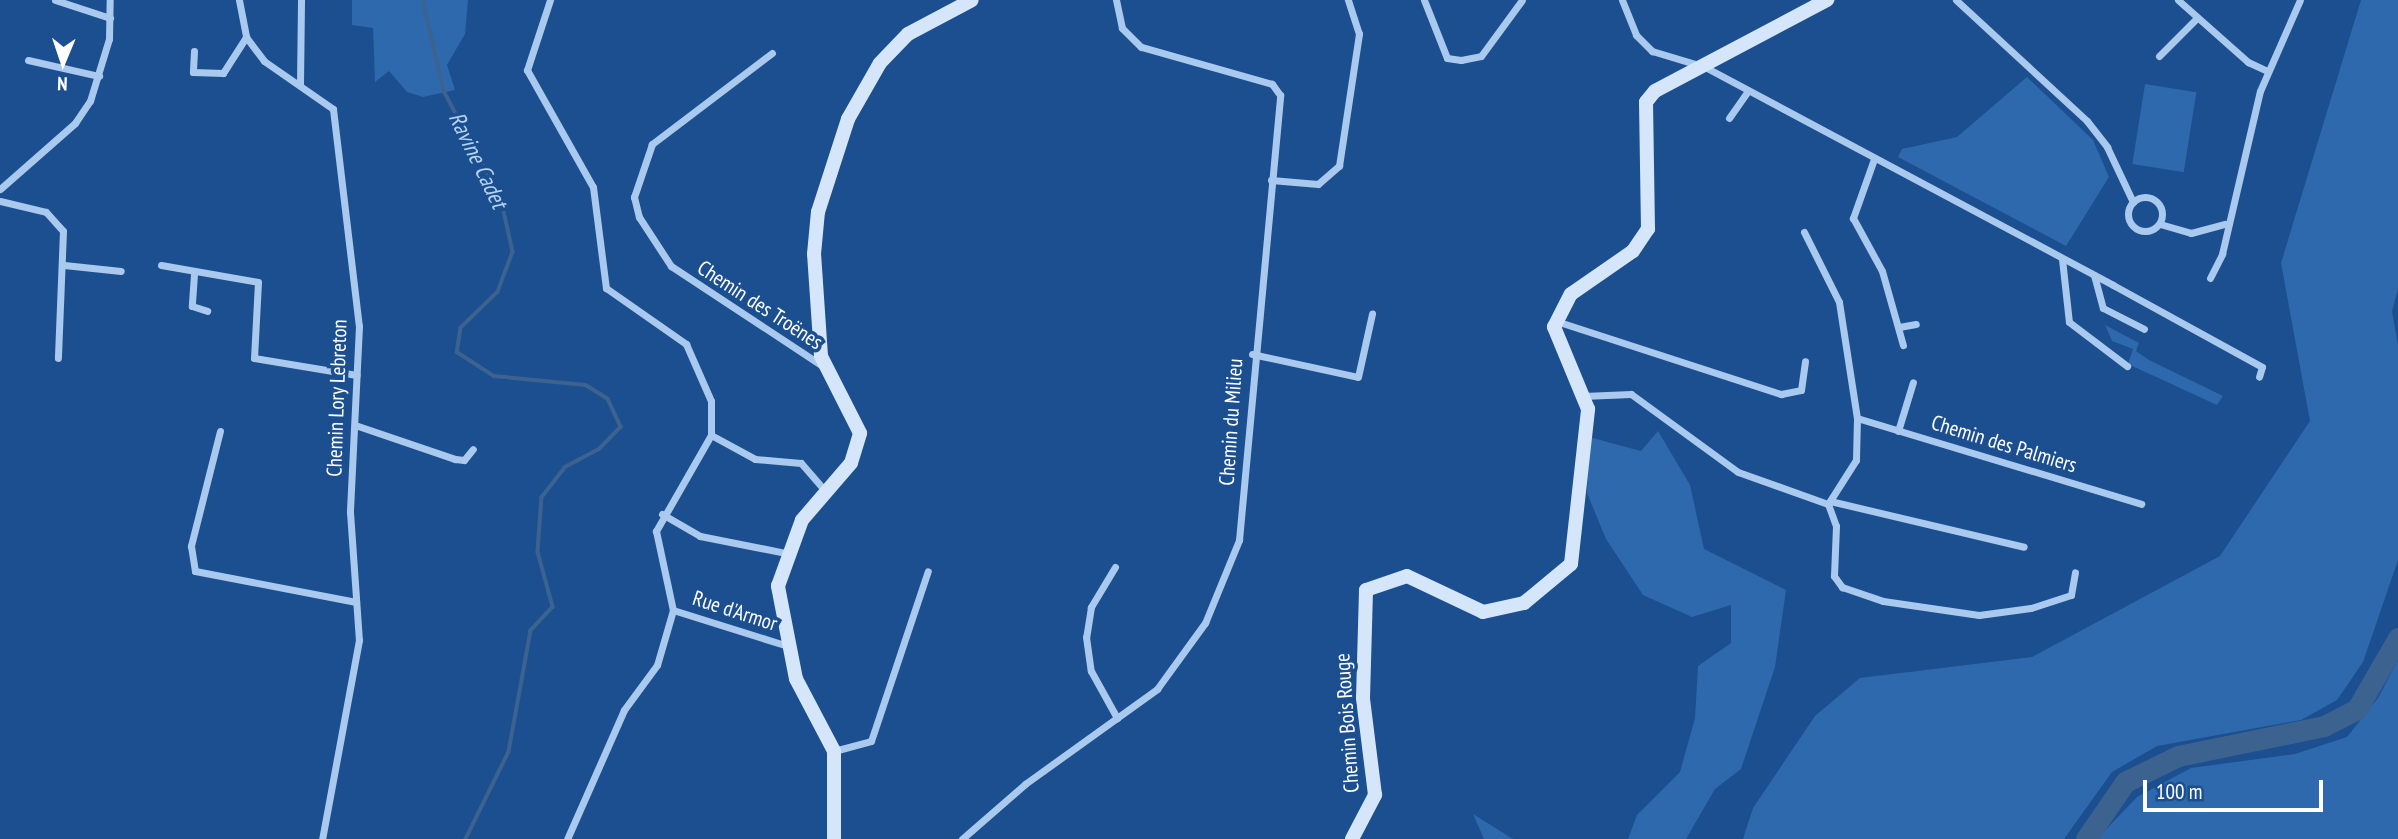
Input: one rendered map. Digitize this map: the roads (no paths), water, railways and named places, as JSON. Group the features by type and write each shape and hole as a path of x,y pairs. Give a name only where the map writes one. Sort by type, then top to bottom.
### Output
{"street":[{"path":"55,0 110,18"},
{"path":"0,189 75,123 99,76 110,18 110,0"},
{"name":"Chemin Lory Lebreton","path":"239,0 246,37 264,61 329,101 336,122 359,326 350,513 356,602 356,666 322,839"},
{"path":"300,84 301,0"},
{"path":"550,0 527,70 593,187 606,288 686,344 711,401 711,435 662,514 657,551 673,610 657,666 624,710 567,839"},
{"path":"834,839 834,751 785,645 778,586 786,553 825,491 851,463 860,433 825,368 814,244 827,174 848,120 893,48 972,0"},
{"name":"Chemin du Milieu","path":"962,839 1157,689 1182,659 1227,576 1244,500 1252,354 1280,95 1275,88 1182,60 1129,40 1116,0"},
{"path":"1271,180 1318,184 1339,166 1359,34 1348,0"},
{"path":"1424,0 1439,44 1447,58 1461,60 1480,56 1522,0"},
{"path":"1622,0 1636,35 1652,51 1705,67 2094,275 2262,367 2259,377"},
{"path":"1805,361 1801,390 1781,394 1556,321 1571,294 1643,240 1651,197 1646,102 1655,91 1705,67 1827,0"},
{"path":"1956,0 2087,121 2107,147 2133,202 2131,225 2146,232 2160,224 2191,233 2225,224"},
{"path":"2178,0 2197,18 2267,71"},
{"path":"2210,278 2222,254 2225,224 2267,71 2301,0"},
{"path":"2159,56 2197,18"},
{"path":"194,51 193,72 223,73 246,37"},
{"name":"Chemin des Troënes","path":"772,53 652,144 634,197 639,217 671,266 825,368"},
{"path":"28,60 99,76"},
{"path":"1729,118 1748,91"},
{"path":"1874,159 1853,218 1882,271 1903,345"},
{"path":"0,201 58,218 64,265 58,358"},
{"path":"2133,202 2156,201 2160,224"},
{"path":"1804,232 1839,302 1857,418 1856,460 1829,503 1836,526 1834,576 1842,587 1883,601 1979,615 2031,608 2071,595 2075,572"},
{"path":"2062,259 2069,322 2127,366"},
{"path":"64,265 121,271"},
{"path":"161,265 194,274 258,282 254,358 357,375"},
{"path":"194,274 191,306 207,311"},
{"path":"2094,275 2103,308 2144,329"},
{"path":"1252,354 1358,377 1372,314"},
{"name":"Chemin Bois Rouge","path":"1352,839 1375,795 1363,698 1366,590 1407,576 1478,613 1524,603 1549,587 1571,564 1578,540 1588,409 1560,351 1556,321"},
{"path":"1899,327 1916,324"},
{"path":"1898,431 1913,382"},
{"path":"1583,396 1631,394 1738,472 1829,503 2024,547"},
{"name":"Chemin des Palmiers","path":"1857,418 2141,504"},
{"path":"355,425 454,459 464,460 473,449"},
{"path":"220,431 191,545 195,570 356,602"},
{"path":"711,435 755,459 801,463 825,491"},
{"path":"662,514 700,536 786,553"},
{"path":"1115,567 1091,607 1086,653 1117,718"},
{"path":"834,751 871,741 928,571"},
{"name":"Rue d'Armor","path":"673,610 785,645"}],"waterway":[{"name":"Ravine Cadet","path":"423,0 444,91 501,198 513,252 498,292 461,328 457,352 494,376 586,385 608,399 621,427 600,449 565,468 542,497 538,552 553,607 531,631 509,752 466,839"},
{"path":"2086,839 2125,782 2178,756 2324,726 2357,709 2398,638"}]}
